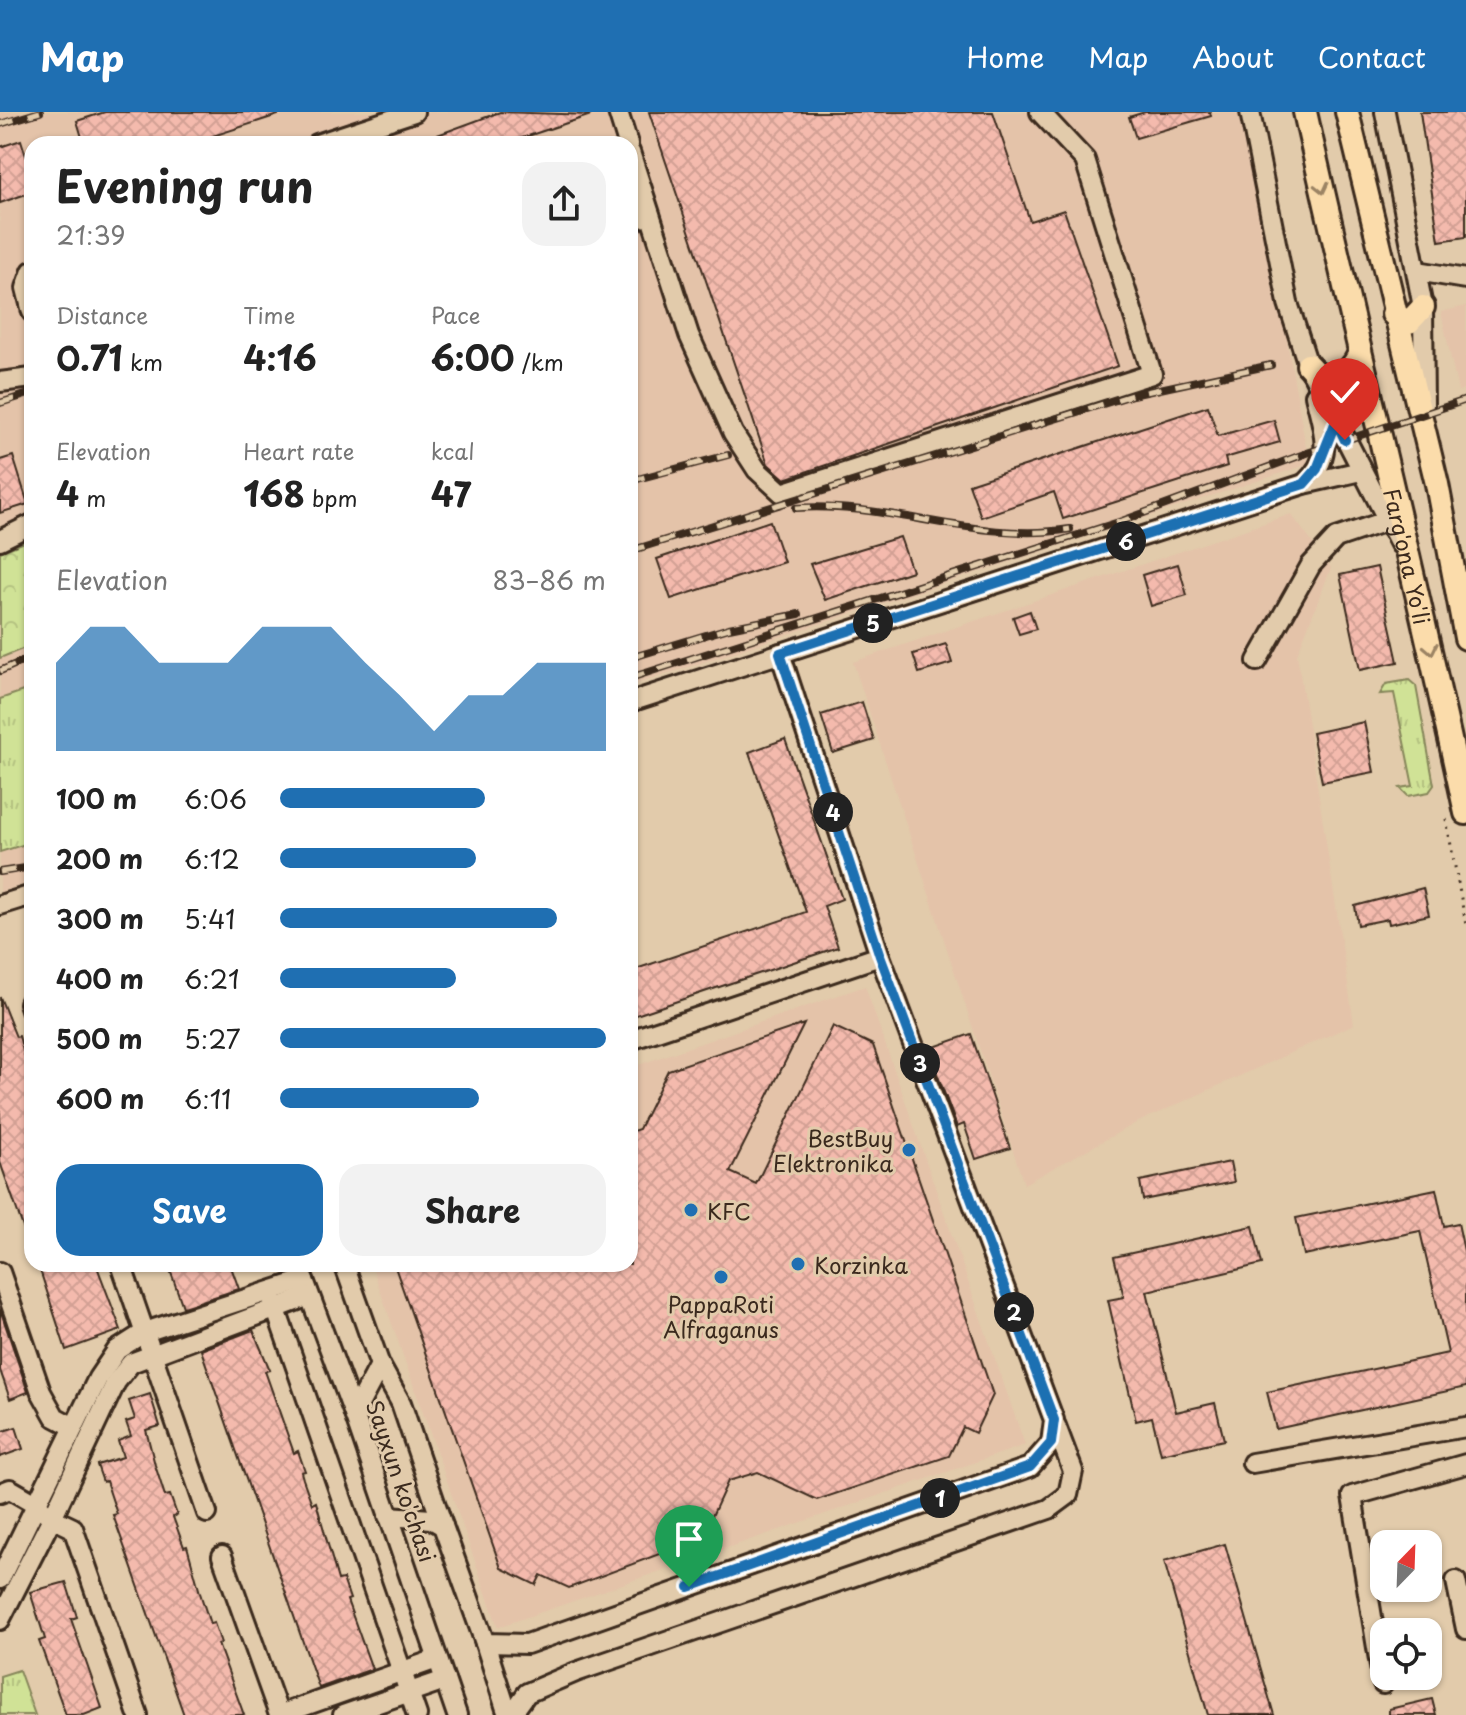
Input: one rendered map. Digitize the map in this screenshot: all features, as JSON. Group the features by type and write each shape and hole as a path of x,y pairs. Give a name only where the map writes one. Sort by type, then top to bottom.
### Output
{"main road":[{"name":"Farg'ona Yo'li","path":"1305,112 1394,518 1416,577 1466,813"},
{"name":"Farg'ona Yo'li","path":"1347,112 1424,433 1466,638"},
{"path":"1393,314 1409,322 1423,307"},
{"path":"1308,365 1320,376 1336,378 1350,371 1359,355"}],"street":[{"path":"341,136 414,112"},
{"path":"618,112 626,136"},
{"path":"638,177 689,335 733,433 757,470 782,493 1152,374 1085,160 1040,112"},
{"path":"1250,112 1288,303 1308,365 1327,446"},
{"path":"1385,112 1423,307 1424,433"},
{"path":"638,219 650,215"},
{"path":"1417,271 1466,279"},
{"path":"1304,484 1317,469 1327,446 1359,355"},
{"path":"1257,661 1311,565 1336,538 1394,518 1361,471 1308,365"},
{"path":"0,382 24,379"},
{"path":"638,699 1304,484 1361,471"},
{"path":"0,540 24,528"},
{"path":"510,1715 527,1693 576,1672 1049,1509 1068,1495 1073,1471 880,956 780,653"},
{"path":"0,905 24,898"},
{"path":"638,1037 880,956"},
{"path":"0,1272 41,1392 55,1417 74,1427"},
{"path":"124,1272 207,1513"},
{"path":"347,1272 380,1365 401,1403 510,1715"},
{"path":"0,1620 116,1382 131,1363 273,1300 304,1280"},
{"name":"Sayxun ko'chasi","path":"304,1280 354,1414 457,1715"},
{"path":"0,1579 106,1364 117,1350 145,1332 273,1300"},
{"path":"273,1300 417,1715"},
{"path":"354,1414 380,1365"},
{"path":"485,1643 527,1644 1030,1467 1051,1443 1054,1420"},
{"path":"1252,1463 1466,1427"},
{"path":"1372,1618 1352,1496 1466,1464"},
{"path":"0,1493 10,1489 36,1504 52,1518 73,1528 138,1715"},
{"path":"388,1516 431,1519 443,1526"},
{"path":"222,1556 279,1715 437,1659"},
{"path":"1456,1581 1466,1629"},
{"path":"343,1715 445,1680"}],"shaded area":[{"path":"0,112 1246,112 1309,464 638,683 638,136 24,136 24,884 0,892"},
{"path":"1466,306 1466,388 1458,391 1441,312"},
{"path":"1291,514 1331,568 1297,654 1354,1024 1136,1123 1024,1184 853,662"},
{"path":"865,986 1025,1445 498,1627 374,1272 638,1272 638,1065"}],"green space":[{"path":"24,542 24,648 0,658 0,552"},
{"path":"1409,680 1416,686 1434,785 1429,792 1408,796 1400,788 1413,786 1394,693 1380,694 1386,684"},
{"path":"24,691 24,844 0,852 0,699"},
{"path":"19,1670 35,1715 0,1715 0,1676"}],"building":[{"path":"105,112 278,112 278,115 213,136 82,136 77,121"},
{"path":"500,112 591,115 528,136 435,136"},
{"path":"649,112 993,112 1030,221 1064,210 1118,366 785,479 768,464"},
{"path":"1145,112 1210,112 1211,116 1136,138 1129,117"},
{"path":"1420,112 1466,112 1466,237 1439,241"},
{"path":"21,140 24,150 24,195 0,203 0,147"},
{"path":"1208,406 1218,436 1274,420 1280,442 1225,458 1227,466 1063,519 1054,492 981,517 969,484"},
{"path":"13,456 24,491 24,505 0,513 0,460"},
{"path":"770,521 784,562 671,599 657,559"},
{"path":"900,537 912,571 825,600 810,564"},
{"path":"1178,564 1187,595 1151,606 1142,575"},
{"path":"1377,567 1398,662 1360,670 1340,575"},
{"path":"1030,611 1036,629 1019,634 1013,617"},
{"path":"946,644 952,663 919,673 913,654"},
{"path":"862,702 874,740 833,753 821,715"},
{"path":"1364,722 1374,772 1322,782 1312,733"},
{"path":"785,739 842,899 824,906 838,947 638,1014 638,968 806,912 749,752"},
{"path":"1423,888 1429,915 1389,924 1388,919 1358,925 1355,906"},
{"path":"0,997 24,1054 24,1230 0,1162"},
{"path":"804,1024 730,1172 756,1184 833,1026 873,1045 993,1395 975,1433 963,1427 949,1456 817,1500 758,1472 728,1481 702,1538 569,1588 541,1575 536,1585 501,1568 397,1272 638,1272 638,1129 668,1070"},
{"path":"971,1034 1010,1148 976,1159 964,1124 957,1127 928,1049"},
{"path":"1230,1162 1234,1182 1143,1200 1140,1181"},
{"path":"1436,1189 1444,1226 1458,1223 1466,1260 1466,1387 1276,1429 1267,1392 1448,1353 1420,1231 1304,1255 1296,1218"},
{"path":"1253,1226 1262,1264 1147,1291 1176,1412 1215,1403 1224,1440 1161,1454 1152,1417 1136,1421 1108,1300 1124,1297 1114,1257"},
{"path":"41,1272 99,1272 121,1330 66,1350"},
{"path":"171,1272 233,1272 239,1289 183,1307"},
{"path":"0,1309 28,1392 10,1399 0,1370"},
{"path":"253,1330 270,1370 265,1371 294,1453 298,1451 305,1471 301,1472 303,1479 312,1504 316,1502 338,1580 343,1579 350,1599 347,1600 372,1669 319,1688 201,1350"},
{"path":"150,1394 160,1426 146,1430 155,1465 165,1496 170,1495 177,1515 173,1517 184,1547 187,1546 210,1624 214,1623 221,1643 218,1644 244,1715 184,1715 113,1515 117,1514 106,1481 103,1482 97,1465 123,1457 118,1441 131,1436 126,1422 135,1419 129,1401"},
{"path":"16,1427 23,1449 0,1457 0,1432"},
{"path":"1225,1544 1274,1715 1208,1715 1164,1561"},
{"path":"66,1582 77,1617 71,1619 102,1708 84,1715 66,1715 39,1641 45,1639 30,1592"},
{"path":"1432,1699 1436,1715 1389,1715 1389,1709"}],"railway":[{"path":"0,124 40,112"},
{"path":"638,549 1132,395 1271,365"},
{"path":"0,403 24,396"},
{"path":"638,675 1122,521 1307,453 1466,400"},
{"path":"638,479 728,455"},
{"path":"796,508 864,510 1002,531 1070,529"},
{"path":"638,656 729,628 799,614"},
{"path":"0,671 24,660"},
{"path":"0,872 24,868"}],"place":[{"name":"BestBuy Elektronika","path":"909,1150"},
{"name":"KFC","path":"691,1210"},
{"name":"Korzinka","path":"798,1264"},
{"name":"PappaRoti Alfraganus","path":"721,1277"}],"route":[{"path":"689,1587 1030,1467 1051,1443 1054,1420 880,956 780,653 1304,484 1317,469 1336,421 1345,440"}]}
